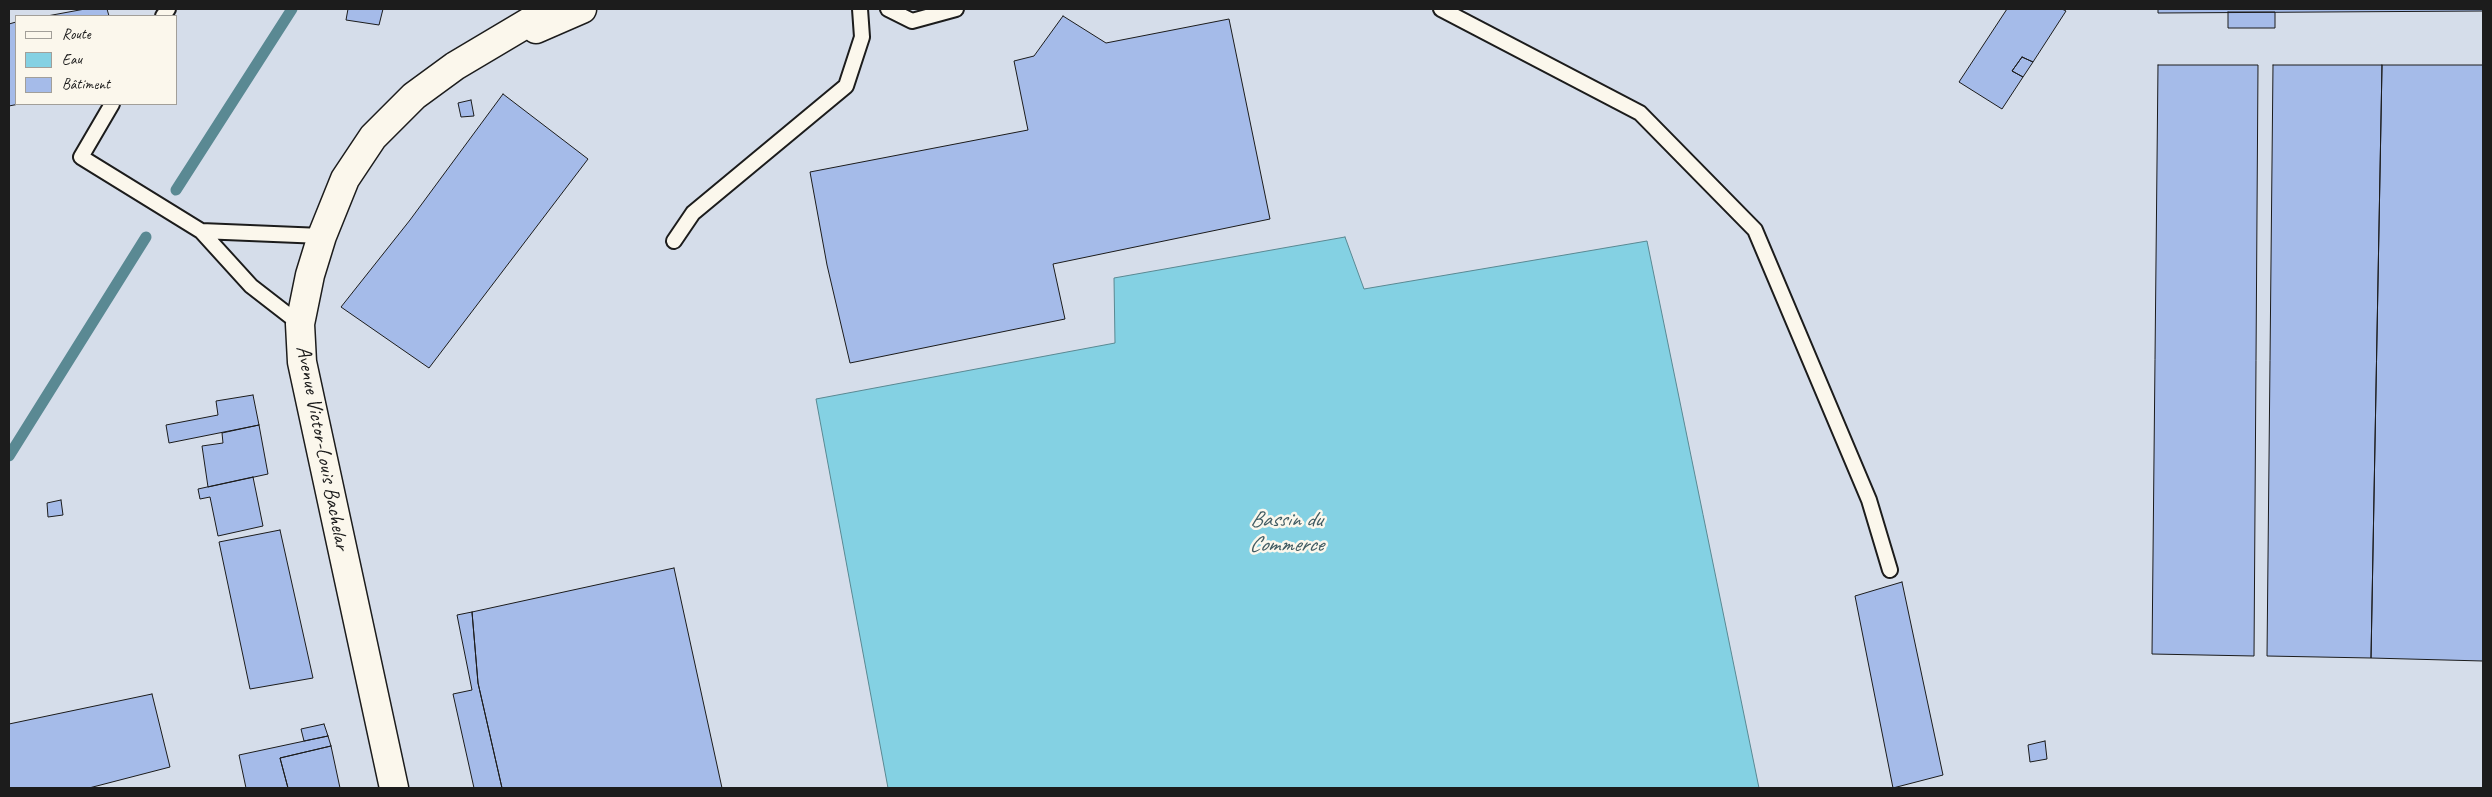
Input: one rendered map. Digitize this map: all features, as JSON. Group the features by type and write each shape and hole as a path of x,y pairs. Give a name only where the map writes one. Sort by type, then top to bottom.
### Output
{"street":[{"name":"Avenue Victor-Louis Bachelar","path":"394,788 302,362 300,324 310,275 322,236 345,179 373,137 414,96 455,66 551,9"},
{"name":"Avenue Victor-Louis Bachelar","path":"455,66 582,9"}],"lane":[{"path":"674,241 693,213 846,86 862,38 860,9"},
{"path":"888,9 912,21 956,9"},
{"path":"1441,9 1640,113 1755,230 1868,500 1890,570"},
{"path":"111,105 81,157 201,230 251,286 300,324"},
{"path":"201,230 322,236"}],"shaded area":[{"path":"9,9 2483,9 2483,788 9,788"}],"water":[{"name":"Bassin du Commerce","path":"1345,237 1364,289 1647,241 1759,788 888,788 816,399 1115,343 1114,278"}],"building":[{"path":"85,9 107,9 109,15 52,15"},
{"path":"348,9 383,9 379,25 346,20"},
{"path":"2007,9 2062,9 2066,11 2033,62 2022,57 2012,71 2023,77 2002,109 1959,82"},
{"path":"2158,9 2483,9 2483,11 2158,13"},
{"path":"2228,12 2275,12 2275,28 2228,28"},
{"path":"1063,16 1106,43 1229,19 1270,219 1053,264 1065,319 850,363 827,265 810,172 1028,130 1014,61 1034,56"},
{"path":"15,22 15,105 9,106 9,24"},
{"path":"2022,57 2033,62 2023,77 2012,71"},
{"path":"2158,65 2258,65 2254,656 2152,654"},
{"path":"2273,65 2382,65 2371,658 2267,656"},
{"path":"2382,65 2483,65 2483,661 2371,658"},
{"path":"503,94 588,159 429,368 341,307 410,220"},
{"path":"471,100 474,116 461,117 458,103"},
{"path":"253,395 259,425 169,443 166,425 218,415 216,401"},
{"path":"259,425 268,474 208,487 202,446 223,443 222,433"},
{"path":"253,477 263,526 218,536 210,497 200,499 198,489"},
{"path":"61,500 63,515 48,517 47,503"},
{"path":"280,530 313,678 250,689 219,542"},
{"path":"674,568 722,788 502,788 478,683 472,612"},
{"path":"1902,582 1943,775 1893,788 1855,596"},
{"path":"472,612 478,683 502,788 474,788 453,694 472,690 457,615"},
{"path":"152,694 170,767 89,788 9,788 9,724"},
{"path":"324,724 328,736 304,741 301,729"},
{"path":"328,736 331,746 280,758 288,788 246,788 239,755"},
{"path":"2045,741 2047,759 2030,762 2028,745"},
{"path":"331,746 340,788 288,788 280,758"}],"waterway":[{"path":"176,190 292,9"},
{"path":"9,456 146,237"}]}
